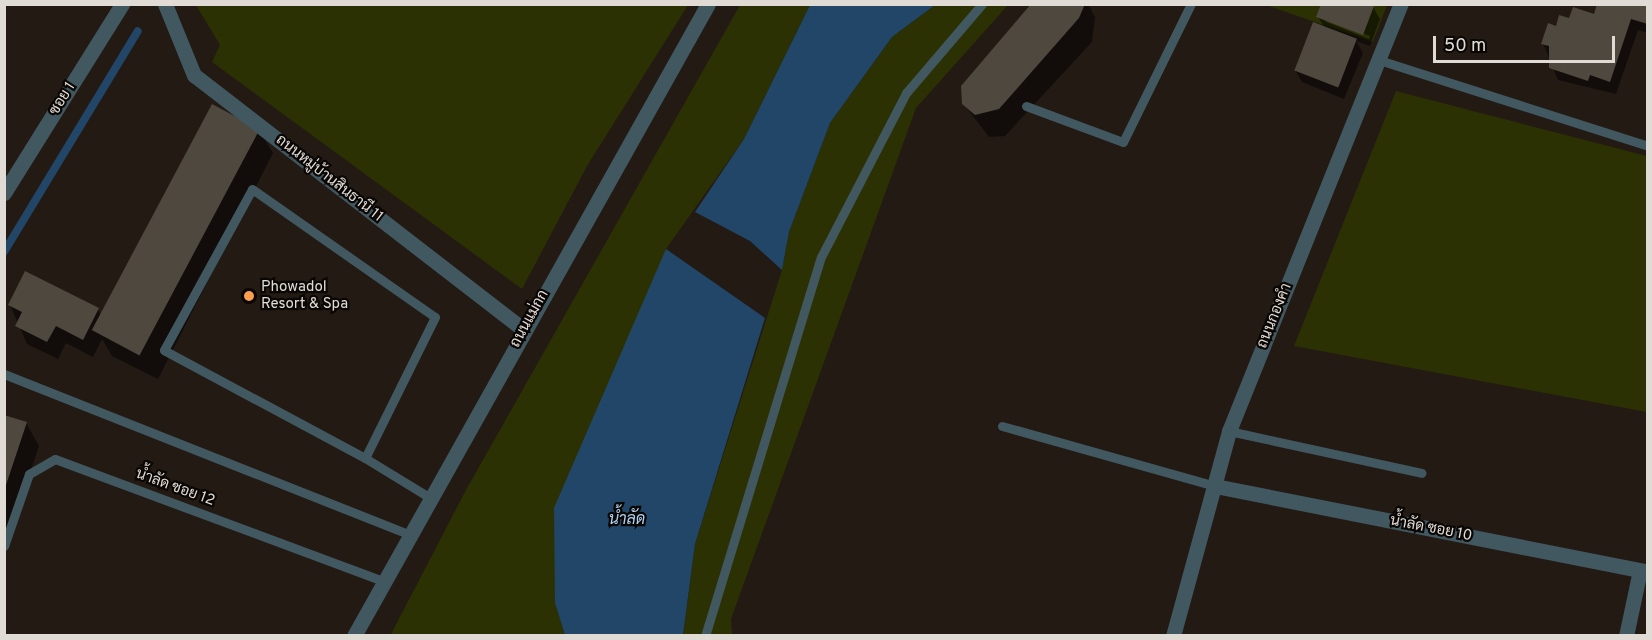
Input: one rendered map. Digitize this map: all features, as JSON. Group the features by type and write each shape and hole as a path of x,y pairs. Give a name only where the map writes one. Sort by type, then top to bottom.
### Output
{"street":[{"name":"ซอย 1","path":"4,193 122,4"},
{"name":"ถนนหมู่บ้านสินธานี 11","path":"165,4 194,75 524,330"},
{"name":"ถนนแม่กก","path":"354,636 408,534 708,4"},
{"name":"ถนนกองคำ","path":"1173,636 1229,431 1401,4"},
{"name":"น้ำลัด ซอย 10","path":"1215,486 1644,571"},
{"path":"1626,636 1644,571"}],"lane":[{"path":"705,636 821,257 906,93 982,4"},
{"path":"1026,106 1123,142 1191,4"},
{"path":"1379,60 1647,146"},
{"path":"365,458 435,317 252,189 164,350 365,458 429,497"},
{"path":"4,374 408,534"},
{"path":"1002,426 1215,486"},
{"path":"1229,431 1422,473"},
{"name":"น้ำลัด ซอย 12","path":"4,546 29,474 55,459 383,581"}],"green space":[{"path":"196,5 688,5 587,166 522,289 212,62 220,45"},
{"path":"740,5 810,5 744,139 666,249 555,603 565,635 390,636 466,490"},
{"path":"935,5 1008,5 916,108 731,619 732,635 683,636 695,544 782,270 789,232 830,123 892,37"},
{"path":"1266,5 1387,5 1373,42"},
{"path":"1396,91 1647,156 1647,412 1294,346"}],"water":[{"path":"810,5 935,5 892,37 830,123 789,232 782,270 750,241 695,212 744,139"},
{"name":"น้ำลัด","path":"666,249 765,318 695,544 683,635 565,635 555,603 554,508"}],"building":[{"path":"1031,4 1085,4 1079,18 999,109 975,115 962,104 961,86"},
{"path":"1321,4 1370,4 1374,6 1363,35 1316,17"},
{"path":"1597,4 1648,4 1648,24 1631,19 1610,82 1590,75 1588,81 1549,68 1549,46 1541,44 1548,23 1556,26 1559,15 1569,18 1573,7 1594,14"},
{"path":"1313,22 1357,39 1338,87 1294,71"},
{"path":"212,104 260,129 139,355 92,330"},
{"path":"25,271 99,308 83,340 56,326 47,342 15,326 22,312 8,305"},
{"path":"4,415 27,422 5,488 4,488"}],"waterway":[{"path":"4,252 138,31"}],"place":[{"name":"Phowadol Resort & Spa","path":"249,296"}]}
